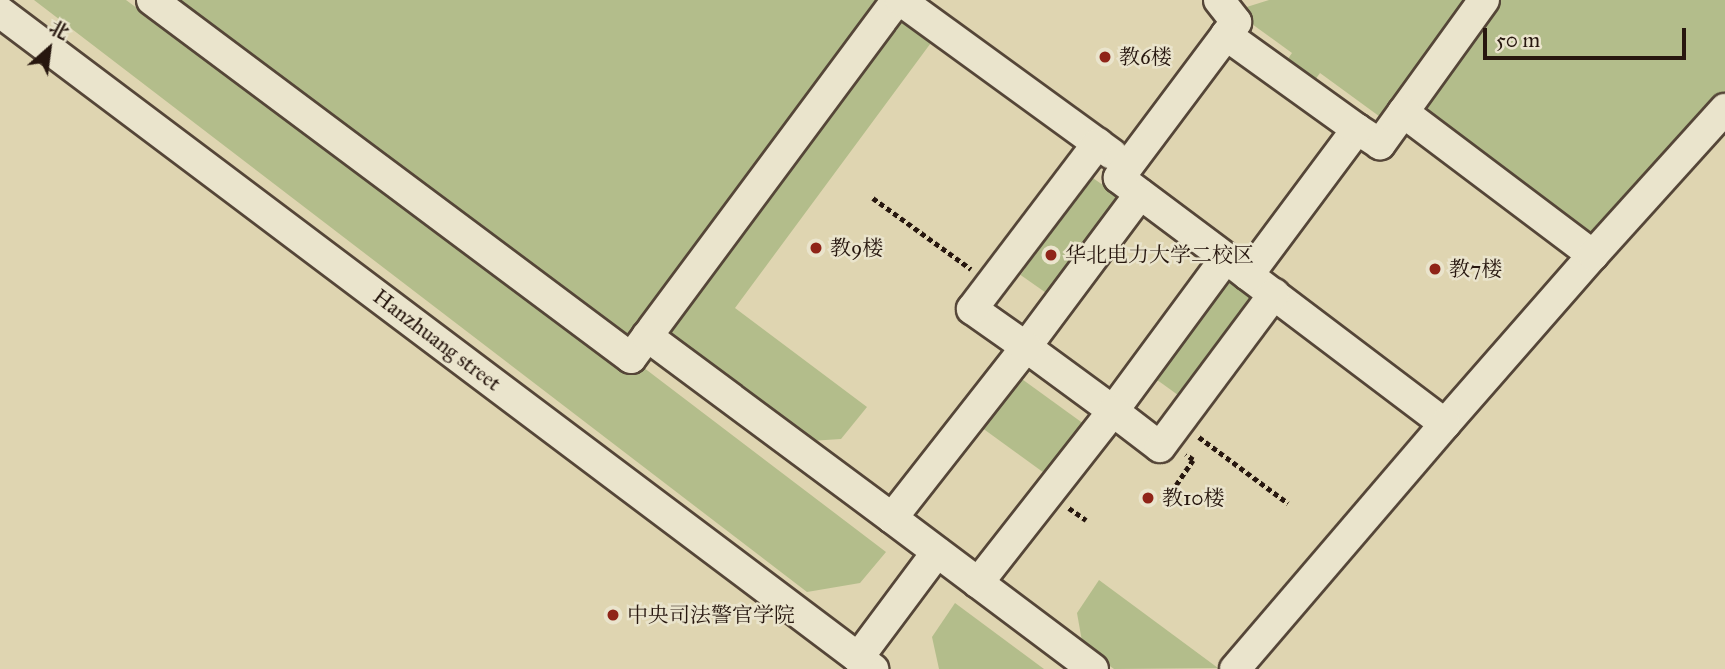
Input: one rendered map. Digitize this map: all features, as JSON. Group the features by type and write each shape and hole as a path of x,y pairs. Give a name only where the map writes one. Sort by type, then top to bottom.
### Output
{"street":[{"path":"152,0 631,358 898,0 1128,166"},
{"path":"1219,0 1236,22 1119,178 1445,424"},
{"path":"1226,35 1380,144 1484,0"},
{"name":"Hanzhuang street","path":"0,12 866,664"},
{"path":"1235,669 1592,255 1725,109"},
{"path":"1403,112 1592,255"},
{"path":"978,583 1112,411 1357,129"},
{"path":"1098,143 972,309 1160,447 1274,294"},
{"path":"892,518 1026,347 1140,194"},
{"path":"647,336 1093,669"},
{"path":"866,664 937,552"}],"path":[{"path":"873,198 992,283"},
{"path":"1179,422 1288,503"}],"green space":[{"path":"34,0 126,0 624,370 631,358 886,552 860,583 807,592"},
{"path":"169,0 885,0 632,340"},
{"path":"1269,0 1468,0 1383,119 1320,73 1310,87 1283,66 1292,53 1234,11"},
{"path":"1493,0 1725,0 1725,97 1597,239 1418,103"},
{"path":"900,11 936,36 735,308 867,407 841,439 810,441 661,333"},
{"path":"1090,176 1123,199 1053,298 1021,275"},
{"path":"1223,277 1255,300 1183,399 1151,376"},
{"path":"1011,371 1092,430 1055,481 974,422"},
{"path":"1099,580 1218,668 1114,669 1083,647 1077,613"},
{"path":"955,603 1044,669 939,669 932,637"}],"place":[{"name":"教6楼","path":"1105,57"},
{"name":"教9楼","path":"816,248"},
{"name":"华北电力大学二校区","path":"1051,255"},
{"name":"教7楼","path":"1435,269"},
{"name":"教10楼","path":"1148,498"},
{"name":"中央司法警官学院","path":"613,615"}]}
